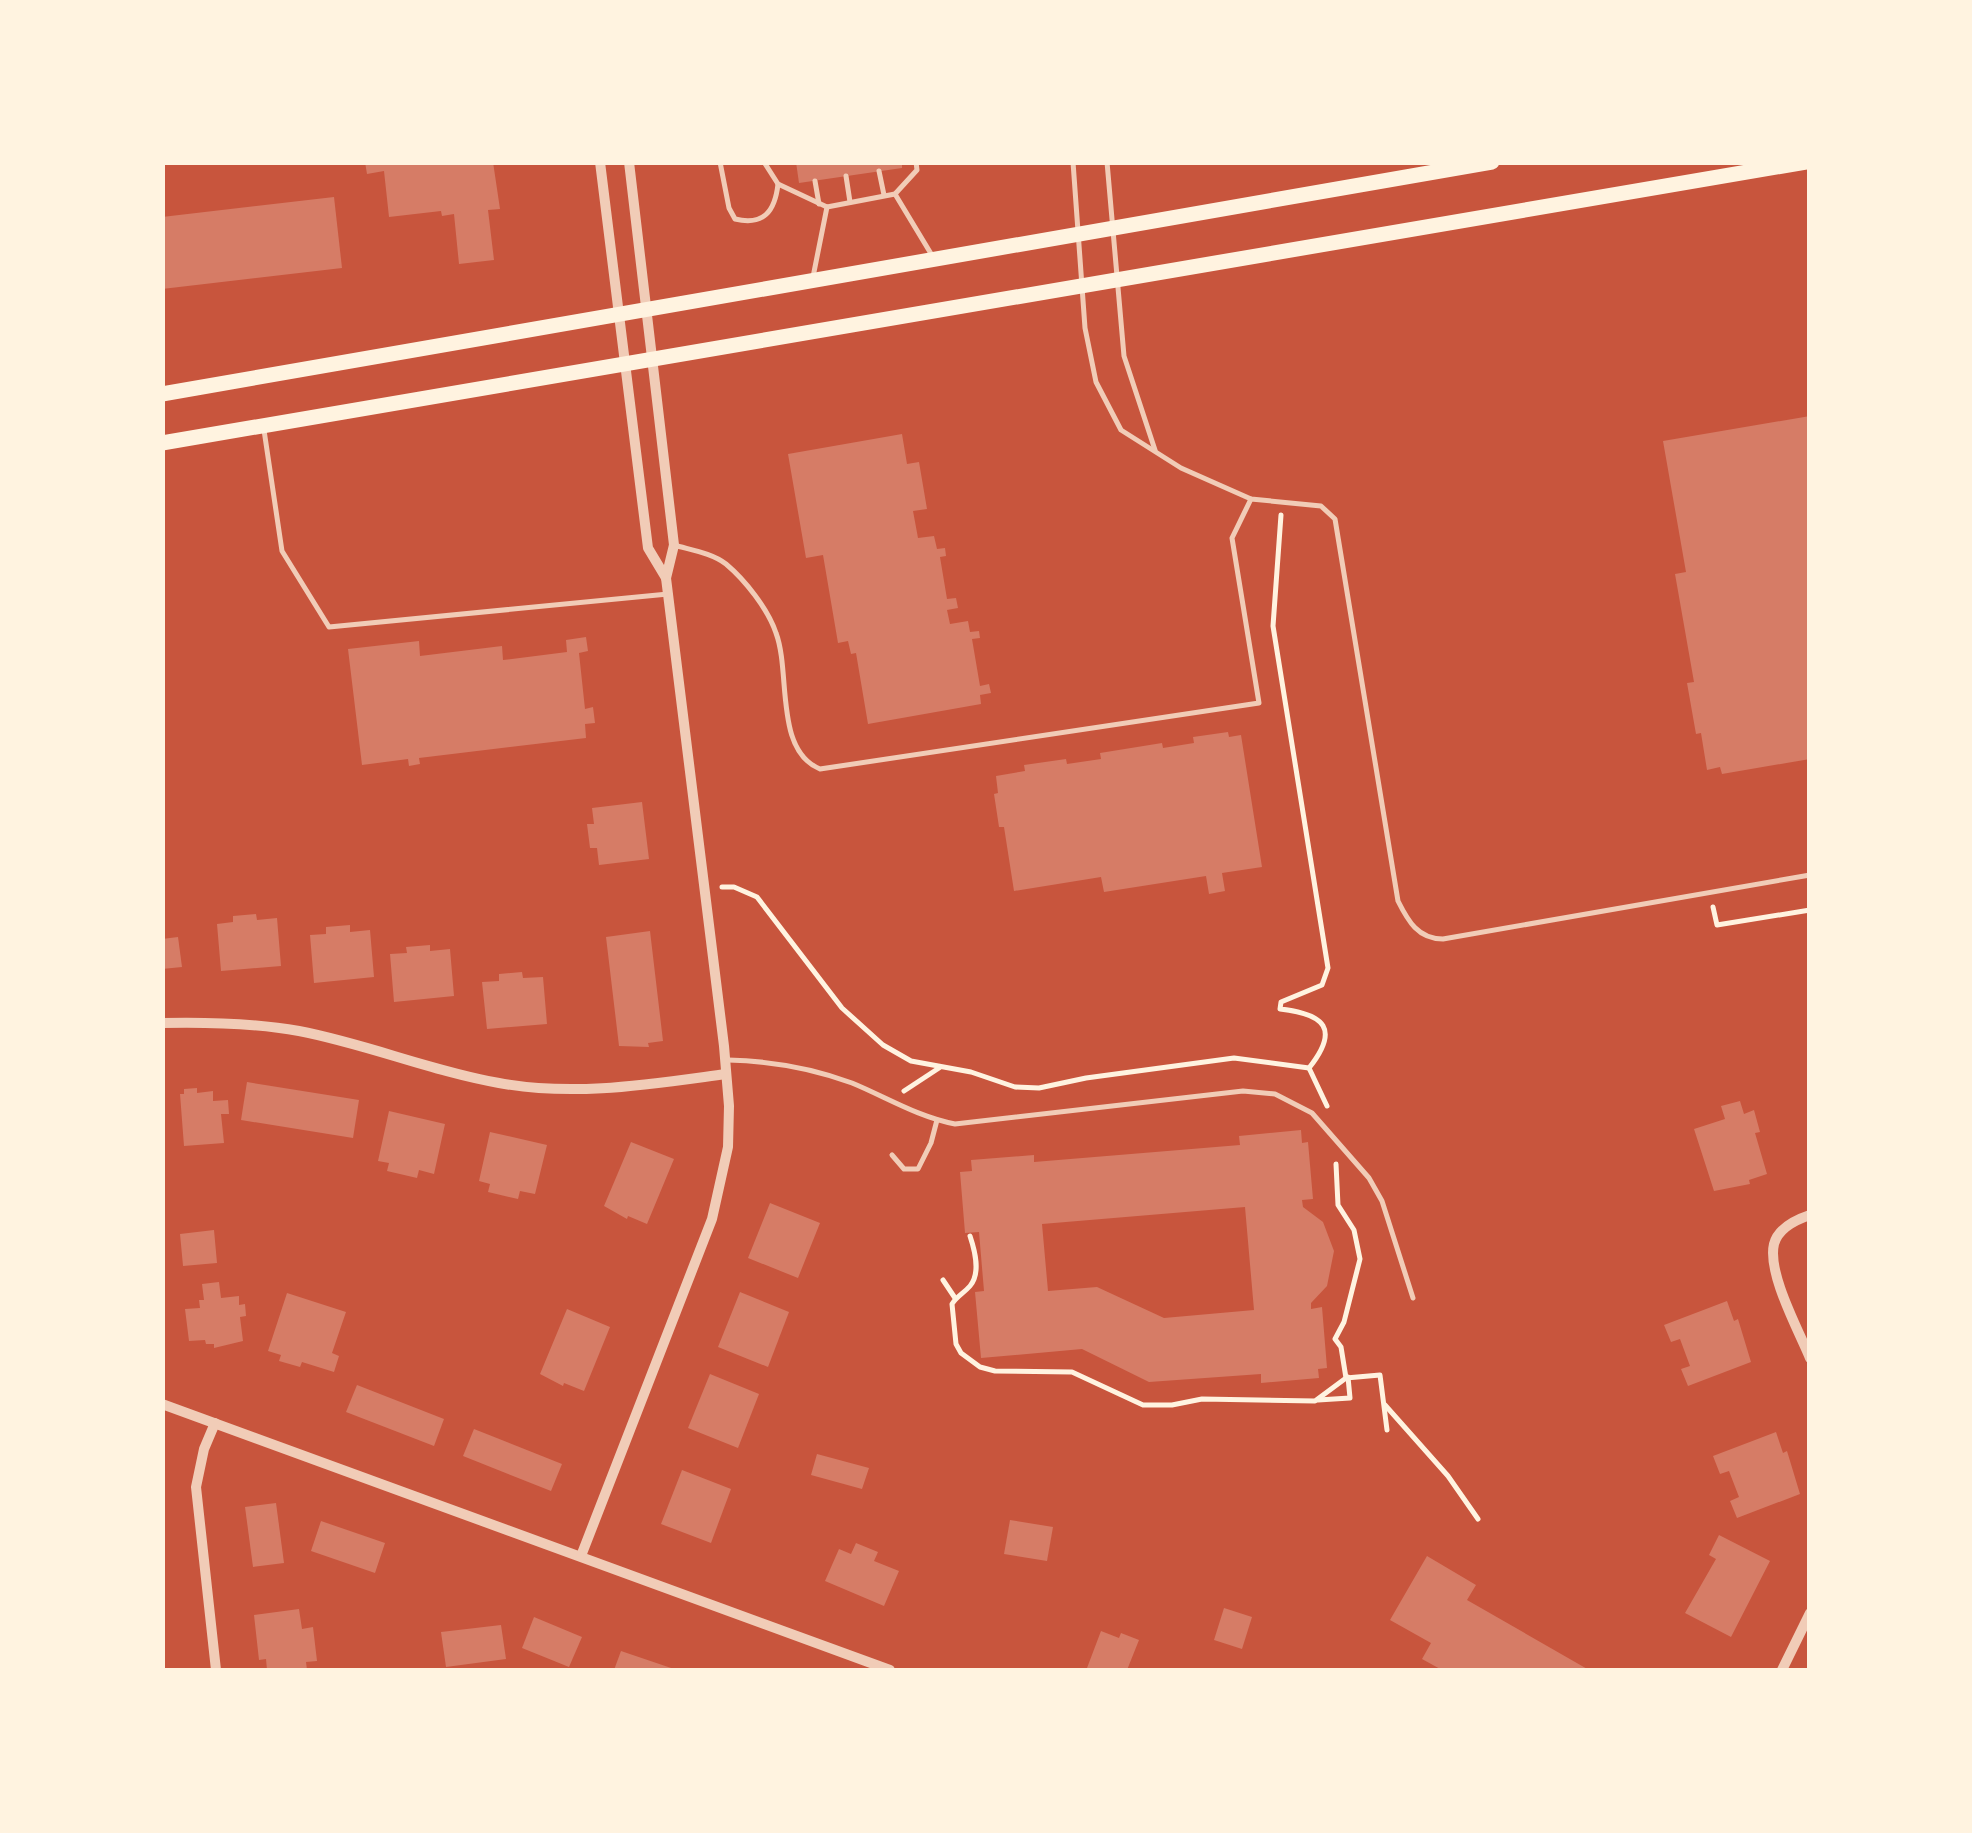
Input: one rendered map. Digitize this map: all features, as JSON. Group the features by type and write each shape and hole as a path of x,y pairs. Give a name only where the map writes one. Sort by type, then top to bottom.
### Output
{"main road":[{"path":"162,394 1492,162"},
{"path":"162,442 1806,162"}],"street":[{"path":"600,162 648,548 666,578"},
{"path":"580,1556 712,1220 728,1147 725,1060 666,578 674,545 630,162"},
{"path":"162,1022 223,1022 302,1032 498,1083 549,1089 628,1088 726,1074"},
{"path":"1810,1215 1782,1230 1774,1241 1776,1274 1810,1358"},
{"path":"162,1404 890,1670"},
{"path":"215,1422 196,1487 216,1670"},
{"path":"1782,1670 1810,1613"},
{"path":"852,1670 857,1658"}],"lane":[{"path":"720,162 729,208 735,218 748,222 768,216 776,204 778,184"},
{"path":"764,162 778,184 828,207 894,194 917,170 916,162"},
{"path":"1073,162 1086,328 1100,395 1121,430 1181,468 1250,498 1321,506 1335,519 1398,900 1408,920 1422,935 1443,939 1810,875"},
{"path":"1107,162 1124,356 1156,453"},
{"path":"879,171 884,196"},
{"path":"846,176 850,202"},
{"path":"814,181 819,204"},
{"path":"894,194 934,260"},
{"path":"812,281 828,207"},
{"path":"264,425 282,551 329,627 668,594"},
{"path":"674,545 724,562 769,618 778,636 791,734 807,763 820,769 1259,702 1232,538 1250,498"},
{"path":"725,1060 762,1061 812,1071 937,1120 974,1124 1243,1091 1275,1094 1312,1113 1369,1178 1382,1201 1413,1298"},
{"path":"892,1155 904,1169 918,1169 937,1120"}],"path":[{"path":"704,887 734,887 757,898 842,1008 883,1044 911,1061 971,1072 1015,1088 1038,1088 1234,1058 1309,1068 1323,1050 1325,1033 1321,1021 1307,1012 1280,1009 1286,998 1322,985 1328,968 1273,626 1282,502"},
{"path":"1710,891 1717,925 1810,910"},
{"path":"889,1100 939,1068"},
{"path":"944,1280 955,1298 952,1320 956,1344 961,1353 980,1367 995,1371 1072,1372 1131,1400 1158,1406 1202,1399 1350,1398 1341,1348 1335,1339 1357,1276 1359,1249 1349,1219 1338,1205 1332,1136"},
{"path":"955,1298 976,1275 970,1236"},
{"path":"1314,1400 1347,1377 1380,1375 1386,1430"},
{"path":"1383,1404 1438,1463 1478,1518"}],"building":[{"path":"365,162 493,162 500,209 488,210 494,260 459,264 454,214 442,216 441,211 389,217 384,171 367,174"},
{"path":"796,162 902,162 902,168 799,183"},
{"path":"334,197 342,268 162,289 162,217"},
{"path":"1810,416 1810,759 1722,774 1720,767 1707,770 1687,683 1694,682 1675,574 1686,572 1663,441"},
{"path":"902,434 907,464 919,462 927,509 913,511 918,538 934,536 937,549 945,548 946,556 940,557 947,599 956,598 958,608 947,610 950,624 968,621 970,632 979,631 980,638 972,639 980,686 989,684 991,693 980,695 981,704 868,724 856,653 851,654 848,641 838,643 823,555 806,558 788,454"},
{"path":"586,637 588,651 579,653 585,709 593,707 595,723 585,724 586,738 419,758 420,764 409,766 408,759 362,765 348,649 419,641 420,656 502,646 503,660 567,652 566,640"},
{"path":"1228,732 1229,737 1241,735 1262,867 1222,873 1225,891 1209,894 1206,876 1104,892 1101,877 1014,891 1004,827 999,827 994,794 998,793 996,776 1025,771 1024,765 1101,759 1100,753 1162,743 1163,748 1194,743 1193,737"},
{"path":"642,802 649,859 599,865 597,848 590,848 587,824 594,824 592,808"},
{"path":"256,914 257,920 277,918 281,966 221,971 217,924 233,922 233,916"},
{"path":"350,925 350,932 370,930 374,977 314,983 310,935 326,934 326,927"},
{"path":"650,931 663,1041 648,1043 649,1047 619,1046 606,937"},
{"path":"178,937 182,967 162,969 162,939"},
{"path":"430,945 430,951 450,949 454,996 394,1002 390,954 407,953 406,947"},
{"path":"522,972 523,978 543,977 547,1024 487,1029 482,982 499,981 499,974"},
{"path":"247,1082 359,1100 353,1138 241,1120"},
{"path":"197,1088 197,1093 213,1091 213,1101 228,1100 229,1114 221,1114 224,1143 184,1146 180,1094 184,1094 184,1089"},
{"path":"1740,1101 1744,1114 1754,1110 1760,1132 1755,1133 1767,1174 1749,1180 1750,1184 1714,1191 1694,1129 1725,1119 1721,1106"},
{"path":"389,1111 445,1124 434,1174 419,1170 417,1178 387,1171 389,1163 378,1161"},
{"path":"1301,1130 1302,1143 1308,1142 1313,1199 1302,1200 1303,1207 1323,1222 1334,1251 1327,1286 1311,1303 1311,1309 1322,1307 1327,1368 1318,1369 1319,1378 1261,1383 1261,1374 1149,1382 1082,1349 981,1358 975,1292 984,1291 979,1232 965,1233 960,1172 972,1171 971,1160 1034,1155 1034,1162 1240,1145 1239,1136","holes":["1245,1207 1254,1310 1164,1318 1097,1287 1048,1291 1042,1224"]},
{"path":"490,1132 547,1145 535,1194 520,1191 518,1199 488,1192 490,1184 479,1181"},
{"path":"631,1142 674,1159 647,1224 628,1216 627,1219 604,1206"},
{"path":"770,1203 820,1223 798,1278 748,1258"},
{"path":"214,1230 217,1263 183,1266 180,1234"},
{"path":"219,1282 221,1298 239,1296 239,1305 245,1304 246,1316 240,1317 243,1341 214,1348 205,1340 189,1341 185,1309 200,1308 199,1300 204,1300 202,1284"},
{"path":"740,1292 789,1312 768,1367 718,1347"},
{"path":"287,1293 346,1312 332,1353 339,1356 334,1372 302,1362 300,1367 279,1361 281,1355 268,1351"},
{"path":"1727,1301 1734,1321 1738,1319 1751,1362 1688,1386 1681,1369 1690,1366 1680,1339 1671,1342 1664,1325"},
{"path":"567,1309 610,1327 584,1391 540,1374"},
{"path":"710,1374 759,1394 738,1448 688,1428"},
{"path":"357,1385 444,1419 434,1446 346,1412"},
{"path":"474,1429 562,1464 551,1491 463,1456"},
{"path":"1776,1432 1783,1453 1787,1451 1800,1494 1737,1518 1730,1501 1739,1497 1729,1471 1720,1474 1713,1456"},
{"path":"817,1454 869,1468 862,1489 811,1475"},
{"path":"682,1470 731,1489 711,1543 661,1524"},
{"path":"276,1503 284,1563 253,1567 245,1507"},
{"path":"1010,1520 1053,1527 1047,1561 1004,1554"},
{"path":"321,1521 385,1543 375,1573 311,1551"},
{"path":"1719,1535 1770,1561 1731,1637 1685,1613 1716,1559 1709,1555"},
{"path":"856,1543 878,1552 874,1561 899,1571 884,1606 825,1581 839,1549 851,1554"},
{"path":"1427,1556 1476,1585 1467,1600 1589,1670 1442,1670 1422,1659 1431,1643 1390,1620"},
{"path":"1224,1608 1252,1617 1242,1649 1214,1640"},
{"path":"299,1609 302,1629 313,1627 317,1661 306,1662 307,1670 267,1670 266,1659 259,1660 254,1615"},
{"path":"534,1617 582,1637 569,1667 522,1648"},
{"path":"501,1625 506,1659 446,1667 441,1632"},
{"path":"1101,1631 1139,1640 1127,1670 1087,1668"},
{"path":"621,1651 677,1670 614,1670"}]}
